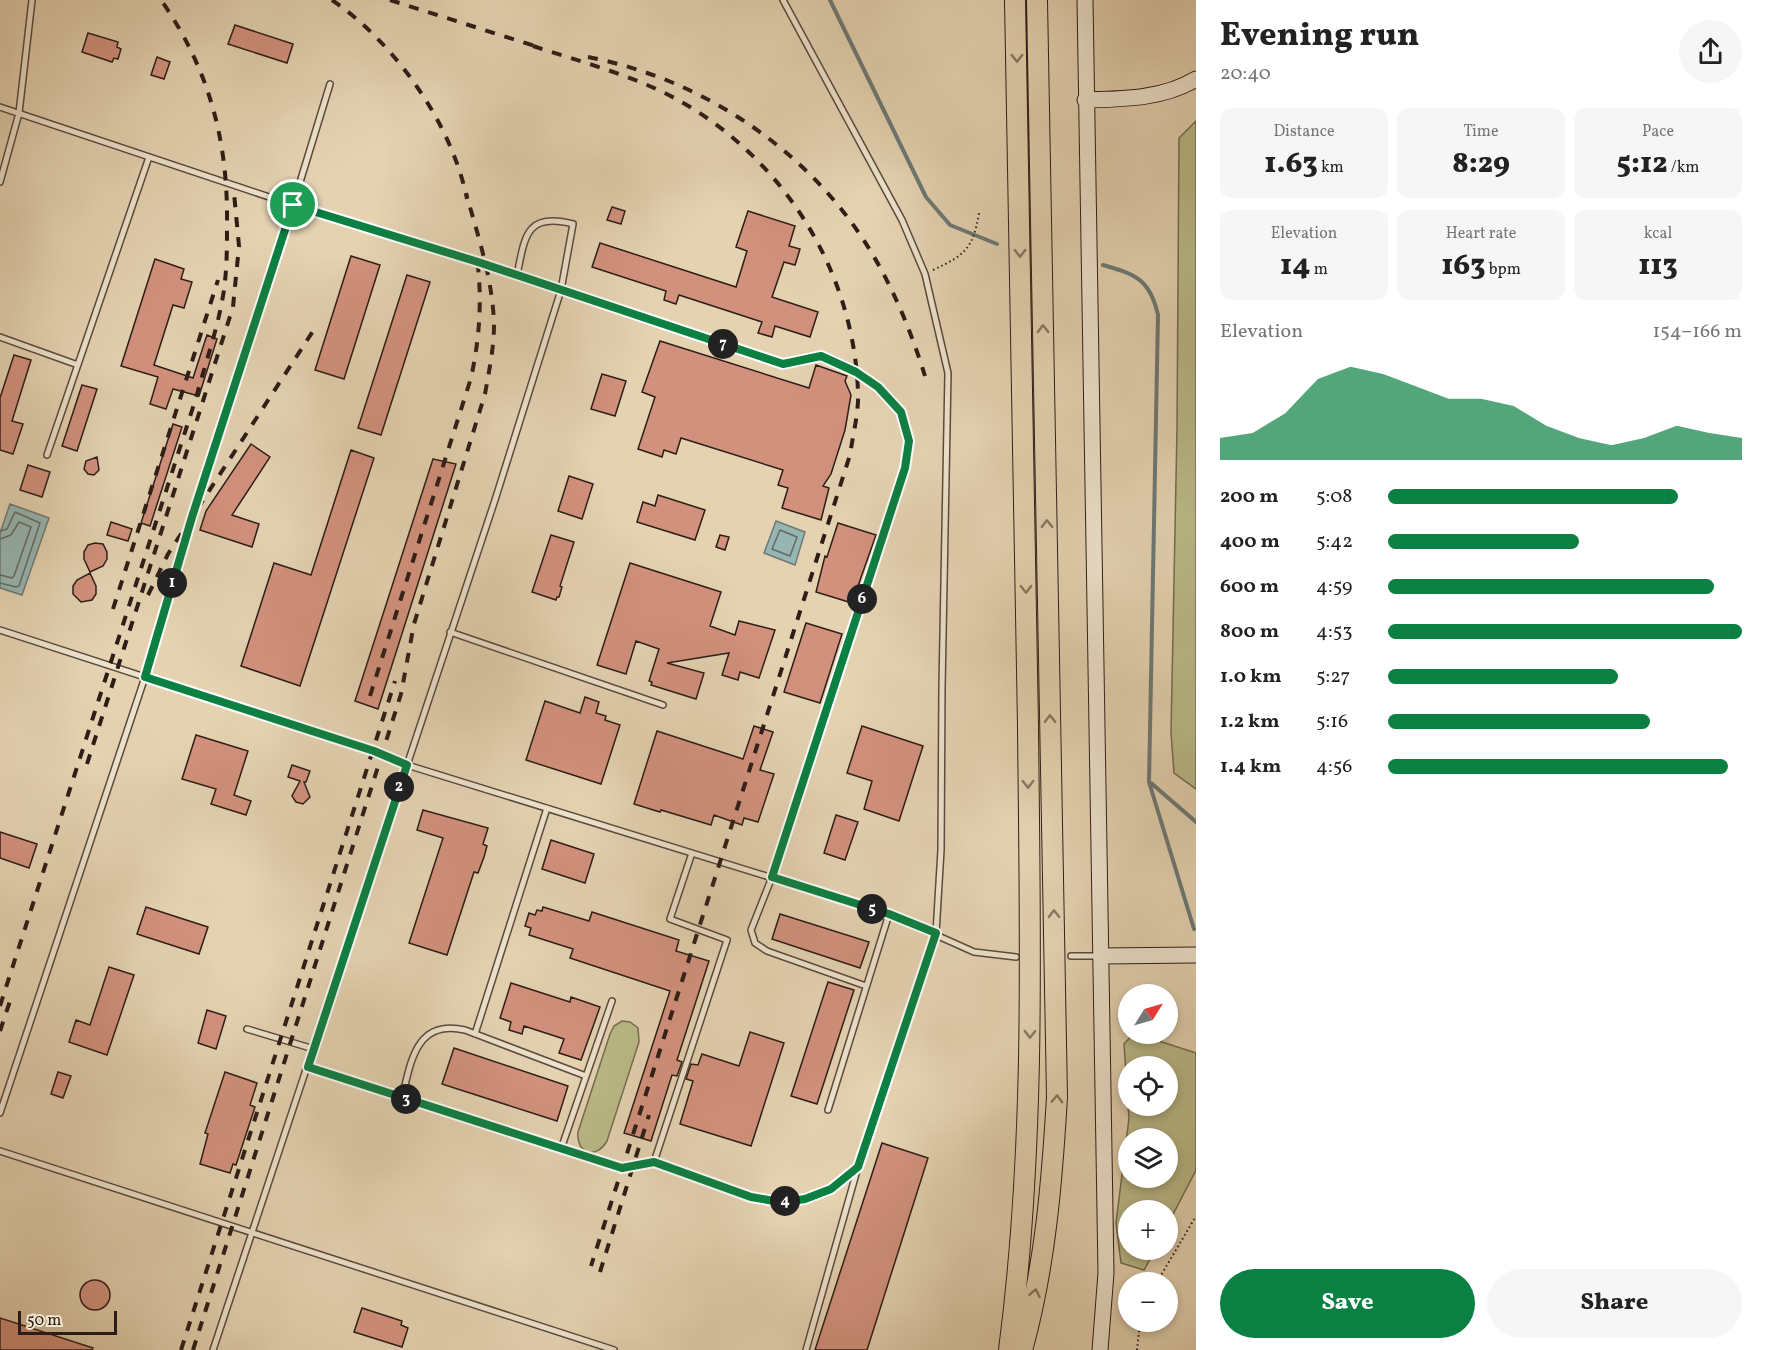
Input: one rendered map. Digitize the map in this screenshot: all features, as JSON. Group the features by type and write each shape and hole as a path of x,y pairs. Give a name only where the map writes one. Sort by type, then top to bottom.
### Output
{"highway":[{"path":"1009,1350 1025,1181 1031,976 1016,0"},
{"path":"1022,1350 1034,1299 1046,1226 1058,1097 1037,0"}],"street":[{"path":"1085,0 1106,1273 1100,1350"},
{"path":"1085,100 1158,94 1196,79"},
{"path":"1101,956 1196,955"}],"lane":[{"path":"0,182 19,113 32,0"},
{"path":"783,0 902,220 925,274 948,373 941,850 936,933 858,1167 806,1350"},
{"path":"0,1113 145,677 192,517 330,84"},
{"path":"0,107 293,205 517,274 783,364 821,356 856,372 878,387 901,412 909,441 905,468 772,877 751,930 755,943 767,951 866,986"},
{"path":"47,455 149,157"},
{"path":"213,1350 495,500 561,290 573,225 556,220 542,221 525,236 517,274"},
{"path":"0,337 78,365"},
{"path":"0,630 374,751 407,765 889,914 936,933 974,952 1016,957"},
{"path":"450,632 663,705"},
{"path":"475,1034 547,808"},
{"path":"654,1162 728,940 670,919 692,853"},
{"path":"828,1110 889,914"},
{"path":"1071,956 1101,956"},
{"path":"561,1149 612,1001"},
{"path":"402,1098 414,1052 424,1038 435,1030 450,1027 475,1034 586,1076"},
{"path":"247,1029 314,1049"},
{"path":"308,1067 622,1168 654,1162 751,1197 774,1201 805,1199 831,1189 858,1167"},
{"path":"0,1151 614,1350"}],"path":[{"path":"925,274 953,261 966,250 975,235 979,213"},
{"path":"1163,1272 1196,1216"},
{"path":"1137,1350 1139,1332"}],"green space":[{"path":"1196,121 1196,789 1174,773 1171,733 1177,428 1179,138"},
{"path":"622,1021 630,1022 638,1028 639,1042 607,1141 598,1151 588,1152 580,1145 578,1132 610,1034 614,1026"},
{"path":"1124,1044 1168,1044 1196,1053 1196,1170 1178,1205 1178,1200 1119,1200 1120,1188 1178,1188 1178,1128 1128,1128 1129,1116 1178,1116 1178,1056 1125,1056"},
{"path":"1118,1207 1118,1239 1116,1223"},
{"path":"1121,1260 1150,1260 1144,1270 1121,1263"}],"water":[{"path":"10,504 49,518 22,595 0,588 0,533"},
{"path":"776,521 805,532 795,565 764,553"}],"building":[{"path":"235,25 293,44 287,63 228,44"},
{"path":"88,33 118,42 117,47 121,49 118,59 114,58 112,62 82,52"},
{"path":"157,57 170,62 164,79 151,75"},
{"path":"612,207 625,211 621,224 607,220"},
{"path":"748,211 795,226 789,246 800,249 795,265 784,262 772,297 818,312 810,337 775,326 772,337 758,333 762,322 679,295 676,304 664,300 666,291 592,267 600,243 736,287 747,251 736,247"},
{"path":"351,256 380,265 344,379 315,370"},
{"path":"155,259 184,269 181,279 192,282 184,308 173,305 154,365 193,378 207,335 217,339 199,396 173,389 166,409 150,404 158,377 121,366"},
{"path":"407,275 430,282 381,435 358,428"},
{"path":"660,341 809,388 816,365 847,376 845,381 851,395 845,430 831,474 823,486 829,488 821,520 782,508 788,488 778,485 783,470 681,438 676,454 664,450 662,457 638,449 655,397 642,392"},
{"path":"14,355 31,360 12,421 23,424 13,454 0,450 0,398"},
{"path":"602,374 626,381 615,416 591,409"},
{"path":"82,385 97,389 77,451 62,446"},
{"path":"173,424 182,427 150,526 141,523"},
{"path":"251,444 270,457 232,515 259,524 252,547 200,530 206,511"},
{"path":"351,450 374,458 300,686 241,666 274,563 311,575"},
{"path":"97,457 99,470 94,475 88,474 84,469 86,461"},
{"path":"433,459 456,464 378,709 355,701"},
{"path":"28,465 50,472 42,497 20,490"},
{"path":"569,476 593,484 582,519 558,511"},
{"path":"658,495 705,510 695,540 637,522 643,502 655,506"},
{"path":"111,522 132,529 128,541 107,535"},
{"path":"838,523 876,535 852,603 816,592 825,556 827,557"},
{"path":"551,535 574,542 560,586 562,587 559,597 556,600 532,592"},
{"path":"720,535 729,537 725,550 716,547"},
{"path":"103,544 107,552 107,559 103,566 90,572 84,559 84,552 88,545"},
{"path":"630,563 721,592 710,626 735,635 739,621 775,630 759,678 740,672 738,680 722,675 729,653 667,663 704,673 696,699 651,685 652,682 649,681 659,649 636,641 626,674 597,665"},
{"path":"90,573 96,586 96,594 92,600 81,602 73,594 73,586 77,580"},
{"path":"806,623 842,634 820,703 784,692"},
{"path":"585,697 599,702 596,713 606,716 605,720 620,725 601,784 526,760 545,701 580,713"},
{"path":"754,726 773,732 760,770 774,774 758,822 744,818 742,825 714,815 711,825 634,804 657,731 743,759"},
{"path":"862,726 923,746 899,821 864,809 872,781 847,773"},
{"path":"196,735 248,751 234,795 251,801 246,815 211,804 216,789 182,779"},
{"path":"292,765 310,771 304,782 310,797 303,804 296,802 292,796 300,781 288,777"},
{"path":"423,810 488,828 483,844 487,846 484,857 478,873 474,872 447,955 409,943 443,838 417,830"},
{"path":"836,815 858,822 845,860 824,853"},
{"path":"0,832 37,844 29,868 0,858"},
{"path":"551,840 594,854 585,883 542,869"},
{"path":"146,907 208,927 199,954 137,934"},
{"path":"543,907 589,921 592,912 679,940 676,951 709,961 677,1060 682,1062 677,1076 672,1075 651,1141 624,1133 670,991 570,958 573,949 529,935 531,928 525,926 529,913 535,915 537,910 542,911"},
{"path":"780,914 869,942 860,968 772,939"},
{"path":"109,967 134,975 107,1055 69,1042 76,1020 90,1025"},
{"path":"828,982 854,990 817,1104 791,1096"},
{"path":"511,983 570,1002 571,997 600,1007 581,1060 559,1053 564,1039 524,1026 522,1034 509,1030 511,1022 500,1018"},
{"path":"207,1010 226,1016 216,1049 198,1043"},
{"path":"750,1032 784,1043 751,1146 680,1124 693,1081 686,1079 691,1064 698,1065 702,1054 739,1066"},
{"path":"454,1048 568,1086 557,1121 442,1084"},
{"path":"58,1072 71,1076 63,1098 51,1094"},
{"path":"225,1072 257,1083 250,1105 255,1107 236,1165 233,1164 230,1173 200,1164 208,1134 205,1133"},
{"path":"882,1143 928,1158 867,1350 815,1350"},
{"path":"95,1280 106,1284 110,1295 106,1306 95,1310 84,1306 80,1295 84,1284"},
{"path":"362,1308 402,1321 401,1325 408,1328 402,1347 354,1332"},
{"path":"0,1318 93,1348 92,1350 0,1350"}],"waterway":[{"path":"830,0 926,197 950,225 997,244"},
{"path":"1103,265 1140,280 1151,293 1158,315 1149,782 1194,929"},
{"path":"1151,783 1196,822"}],"railway":[{"path":"0,1006 196,398 223,296 227,223 224,163 219,134 212,106 192,52 161,0"},
{"path":"332,0 378,39 418,88 448,142 467,199"},
{"path":"390,0 541,48"},
{"path":"533,46 607,70 661,91 716,124 750,153 780,186 806,222 827,262 843,303 853,347 858,392 857,415 850,455 591,1266"},
{"path":"588,57 629,67 669,81 707,99 744,121 778,146 809,174 838,205 873,255 899,306 925,376"},
{"path":"87,764 233,307 239,246 234,193"},
{"path":"193,1350 401,694 414,624 485,394 493,342 493,308 484,258 466,193"},
{"path":"370,696 471,378 479,323 478,267"},
{"path":"113,609 218,280"},
{"path":"148,595 168,554 317,325"},
{"path":"181,1350 395,681"},
{"path":"0,1031 12,995"},
{"path":"600,1272 649,1115"}],"route":[{"path":"293,205 478,262 783,364 821,356 856,372 878,387 901,412 909,441 905,468 772,877 889,914 936,933 858,1167 831,1189 805,1199 774,1201 751,1197 654,1162 622,1168 308,1067 407,765 374,751 145,677 192,517 293,205"}]}
